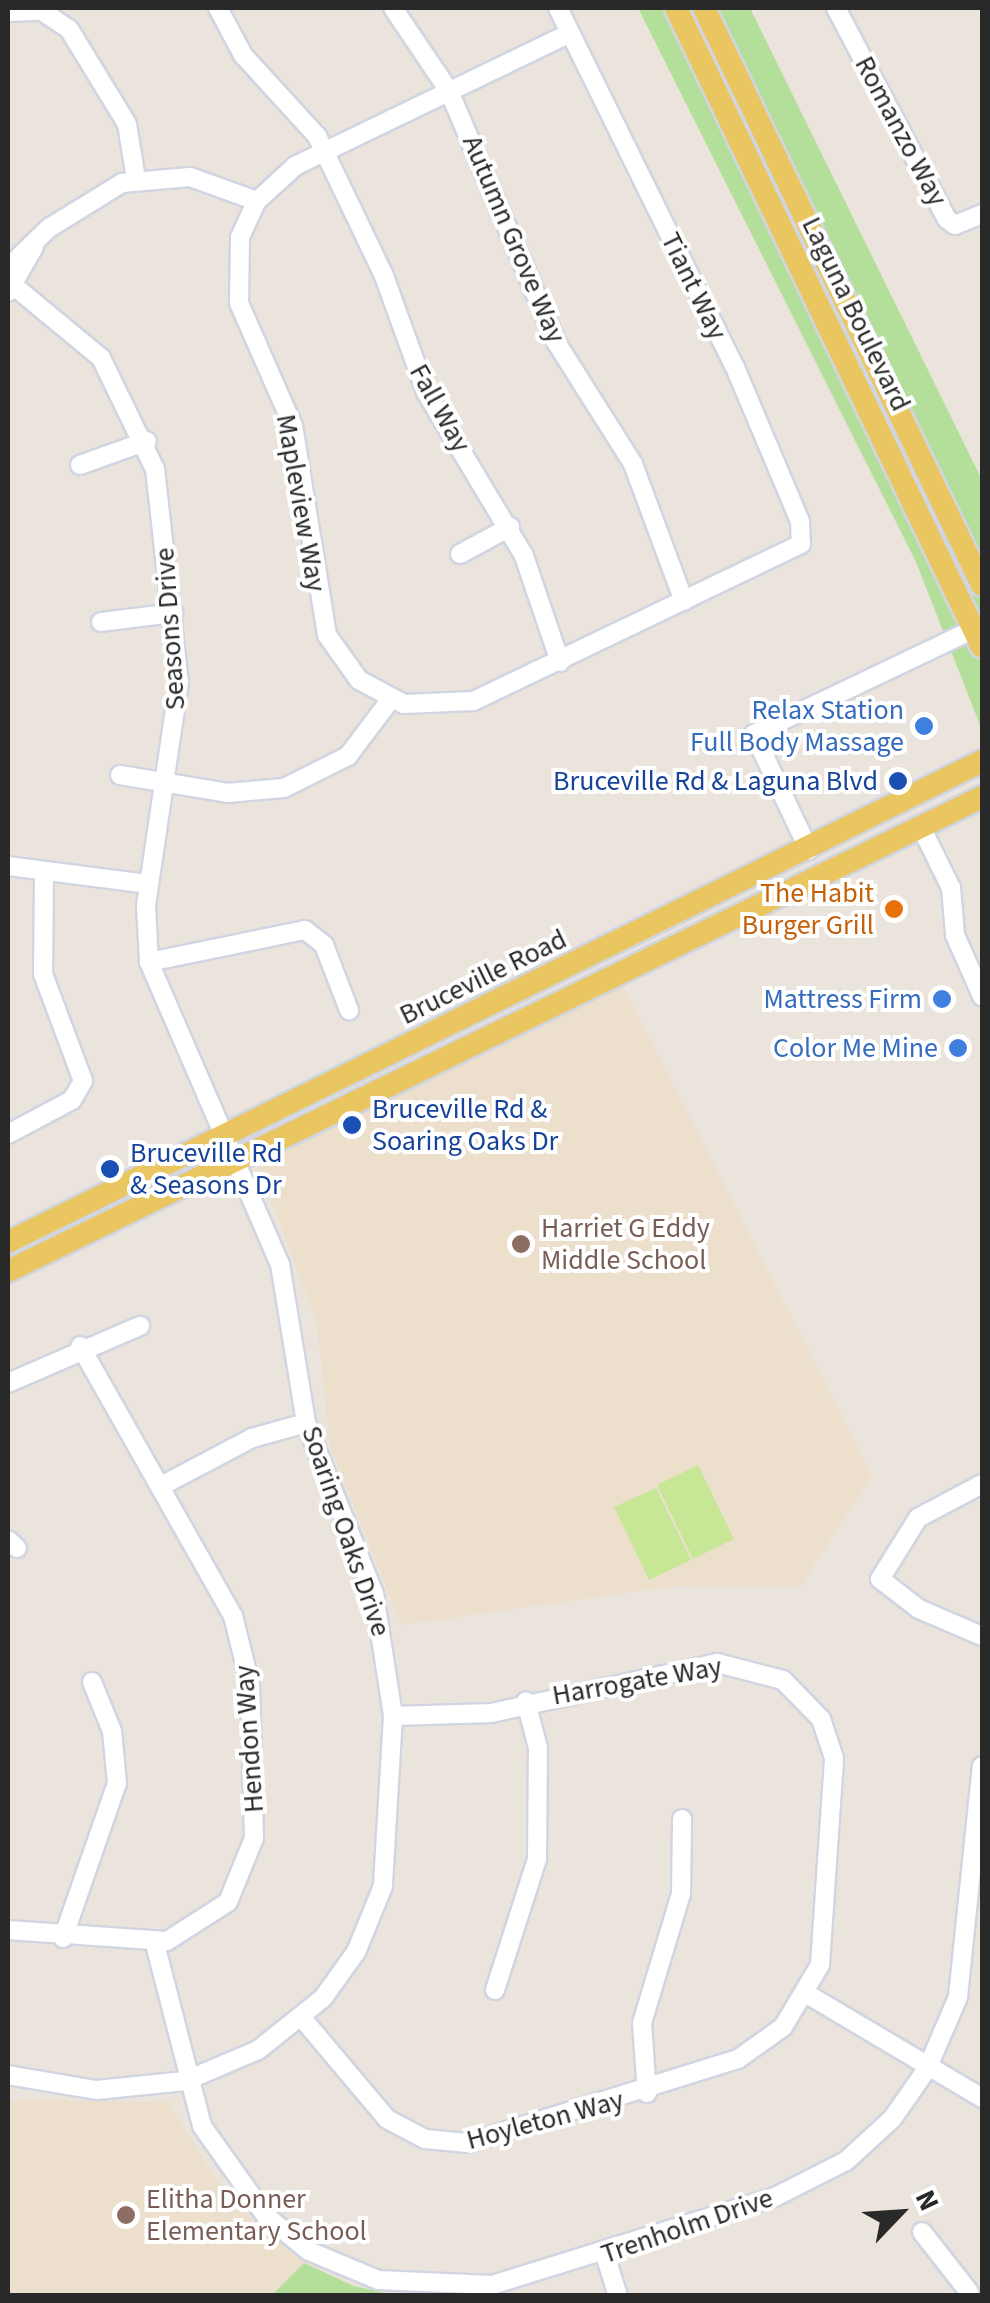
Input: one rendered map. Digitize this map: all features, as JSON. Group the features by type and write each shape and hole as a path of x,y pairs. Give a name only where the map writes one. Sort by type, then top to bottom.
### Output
{"main road":[{"name":"Laguna Boulevard","path":"676,8 978,638"},
{"name":"Laguna Boulevard","path":"704,8 982,586"},
{"name":"Bruceville Road","path":"8,1271 228,1148 982,761"},
{"name":"Bruceville Road","path":"8,1242 228,1148 922,829 982,797"}],"street":[{"name":"Fall Way","path":"218,8 243,55 302,113 324,151 426,392 510,527 560,662"},
{"name":"Autumn Grove Way","path":"393,8 449,91 556,342 633,464 684,601"},
{"name":"Tiant Way","path":"558,8 734,365 800,522 801,544 684,601"},
{"name":"Romanzo Way","path":"836,8 947,219 955,225 982,214"},
{"path":"8,12 42,11 69,29 127,124 136,179"},
{"name":"Mapleview Way","path":"391,700 349,670 322,622 292,426 236,290 240,237 258,202 324,151 570,34"},
{"path":"9,286 18,258 71,208 136,179 204,180 258,202"},
{"name":"Seasons Drive","path":"9,286 101,358 147,441 173,613 179,682 170,783 148,884 149,962 228,1148"},
{"path":"80,464 147,441"},
{"path":"460,554 510,527"},
{"path":"120,775 241,793 298,784 358,747 391,700 460,705 560,662 684,601"},
{"path":"101,622 173,613"},
{"path":"809,850 754,734 978,638"},
{"path":"922,829 951,888 955,935 982,996"},
{"path":"8,866 44,874 148,884"},
{"path":"8,1134 72,1100 83,1081 43,974 44,874"},
{"path":"149,962 305,930 324,945 349,1010"},
{"name":"Soaring Oaks Drive","path":"8,2075 96,2090 185,2082 258,2050 302,2018 356,1952 383,1886 393,1716 374,1594 306,1423 288,1292 228,1148"},
{"path":"8,1383 80,1346 140,1326"},
{"name":"Hendon Way","path":"80,1346 162,1486 242,1643 256,1809 248,1865 228,1902 196,1930 155,1944"},
{"path":"162,1486 252,1438 306,1423"},
{"path":"982,1484 918,1518 880,1579 919,1609 982,1636"},
{"name":"Harrogate Way","path":"393,1716 479,1714 717,1663 758,1668 804,1697 827,1732 836,1772 826,1938 807,1994"},
{"path":"63,1938 118,1783 112,1730 92,1682"},
{"path":"495,1990 537,1858 538,1748 526,1702"},
{"name":"Trenholm Drive","path":"155,1944 185,2082 249,2198 334,2264 406,2286 464,2288 605,2255 818,2179 870,2141 928,2069 965,1966 982,1766"},
{"path":"648,2092 642,2023 681,1894 682,1819"},
{"path":"8,1930 155,1944"},
{"path":"807,1994 982,2098"},
{"name":"Hoyleton Way","path":"302,2018 376,2109 440,2142 483,2142 648,2092 750,2052 807,1994"},
{"path":"922,2232 971,2291"},
{"path":"605,2255 618,2296"}],"shaded area":[{"name":"Harriet G Eddy Middle School","path":"622,984 872,1475 800,1587 675,1586 401,1625 330,1446 317,1324 258,1163"},
{"name":"Elitha Donner Elementary School","path":"8,2100 168,2102 227,2197 304,2263 272,2295 8,2296"}],"green space":[{"path":"638,8 750,8 982,480 982,730 916,562"},
{"path":"698,1465 734,1539 693,1559 657,1485"},
{"path":"656,1488 691,1560 649,1580 614,1507"},
{"path":"304,2263 354,2286 395,2295 272,2295"}],"place":[{"name":"Relax Station Full Body Massage","path":"924,726"},
{"name":"Bruceville Rd & Laguna Blvd","path":"898,781"},
{"name":"The Habit Burger Grill","path":"894,909"},
{"name":"Mattress Firm","path":"942,999"},
{"name":"Color Me Mine","path":"958,1048"},
{"name":"Bruceville Rd & Soaring Oaks Dr","path":"352,1125"},
{"name":"Bruceville Rd & Seasons Dr","path":"110,1169"},
{"name":"Harriet G Eddy Middle School","path":"521,1244"},
{"name":"Elitha Donner Elementary School","path":"126,2215"}]}
